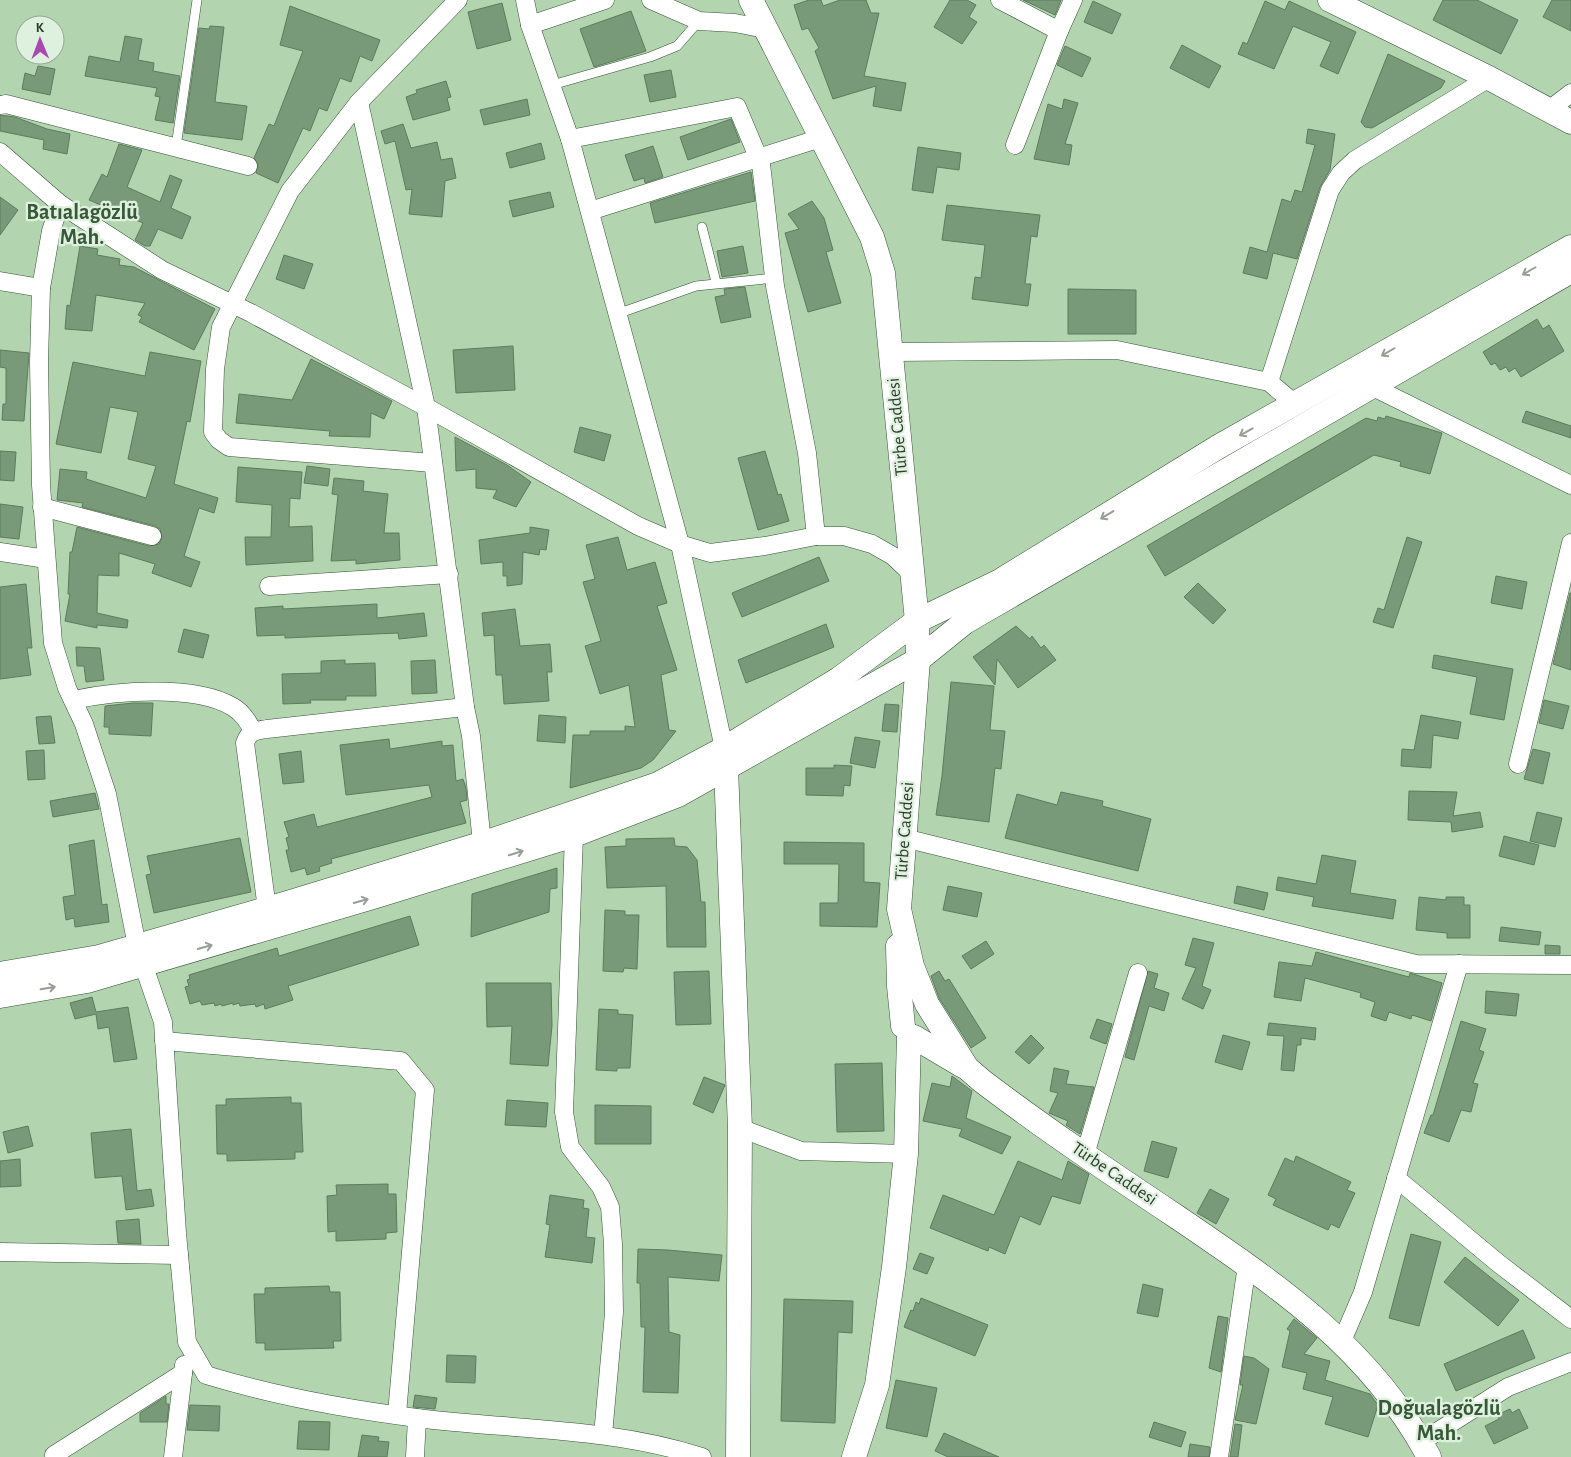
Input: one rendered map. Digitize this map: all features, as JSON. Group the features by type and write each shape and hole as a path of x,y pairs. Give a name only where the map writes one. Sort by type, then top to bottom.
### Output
{"main road":[{"name":"Türbe Caddesi","path":"751,0 872,237 883,273 917,621 918,660 899,909 915,974 932,1015 967,1068 998,1093 1085,1155 1247,1265 1342,1341 1378,1378 1425,1449"},
{"path":"1330,0 1489,78 1571,122"},
{"path":"0,996 87,981 140,956 268,909 483,853 574,835 678,795 726,758 839,679 917,621 1000,581 1218,447 1571,247"},
{"path":"0,974 99,957 140,956 483,853 726,758 918,660 965,622 1571,271"},
{"path":"726,758 740,1128 738,1457"},
{"path":"854,1457 877,1386 894,1267 906,1154 908,1033 899,986 899,909"},
{"path":"908,1033 928,1034 934,1025 932,1015"},
{"path":"908,1033 967,1068"}],"street":[{"path":"433,462 229,447 219,440 213,432 215,369 221,327 290,190 359,102 458,0"},
{"path":"525,0 530,25 570,139 680,544 726,758"},
{"path":"530,25 605,0"},
{"path":"651,0 699,21 735,23 765,29"},
{"path":"1000,0 1059,31"},
{"path":"1015,145 1073,0"},
{"path":"1269,382 1330,190 1341,173 1355,160 1489,78"},
{"path":"1549,110 1571,93"},
{"path":"359,102 426,407 465,707 471,736 483,853"},
{"path":"0,105 6,104 248,166"},
{"path":"570,139 737,107 761,164 775,278 807,452 816,536"},
{"path":"590,211 820,138"},
{"path":"0,152 60,204 162,270 232,304 426,407 638,526 680,544 710,553 816,536 844,536 872,544 893,556 911,573"},
{"path":"60,204 51,232 41,288 39,362 42,507 46,559 54,644 73,700 84,724 107,794 140,956 163,1022 187,1342 173,1457"},
{"path":"0,281 41,288"},
{"path":"890,352 1117,350 1269,382 1295,404"},
{"path":"1372,387 1570,485"},
{"path":"42,507 152,536"},
{"path":"1518,764 1571,543"},
{"path":"0,552 46,559"},
{"path":"269,586 449,574"},
{"path":"73,700 123,692 184,694 202,697 233,707 244,716 253,731"},
{"path":"268,909 245,743 248,736 253,731 465,707"},
{"path":"574,835 564,1112 570,1147 601,1187 610,1206 613,1244 614,1313 603,1435"},
{"path":"904,838 1416,964 1571,964"},
{"path":"1342,1341 1363,1292 1459,964"},
{"path":"1085,1155 1138,973"},
{"path":"164,1040 401,1061 425,1090 397,1414"},
{"path":"740,1128 801,1151 906,1154"},
{"path":"1396,1178 1498,1263 1571,1319"},
{"path":"0,1252 179,1255"},
{"path":"1219,1457 1247,1265"},
{"path":"187,1342 206,1375 261,1392 417,1418 603,1435 680,1450 702,1457"},
{"path":"1425,1449 1508,1387 1571,1362"},
{"path":"54,1455 183,1372"},
{"path":"415,1457 417,1418"}],"lane":[{"path":"176,147 197,0"},
{"path":"552,85 650,57 677,46 699,21"},
{"path":"702,227 716,282"},
{"path":"617,314 696,286 716,282 775,278"}],"building":[{"path":"809,0 821,0 823,6 840,0 866,0 871,13 879,13 864,76 906,83 901,111 873,106 876,86 833,99 815,51 819,48 808,28 802,30 794,5"},
{"path":"950,0 967,0 976,5 969,17 977,22 962,44 934,27"},
{"path":"1023,0 1061,0 1055,15"},
{"path":"1443,0 1477,0 1518,20 1501,54 1433,20"},
{"path":"1552,0 1571,0 1571,31 1543,17"},
{"path":"1093,1 1121,14 1112,34 1084,22"},
{"path":"1265,1 1285,10 1289,1 1356,32 1338,74 1320,66 1331,42 1293,26 1274,69 1238,54 1243,42 1247,44"},
{"path":"502,3 511,40 477,49 468,12"},
{"path":"290,6 380,40 372,61 360,56 351,82 340,78 327,111 319,108 310,131 303,128 278,183 256,173 258,164 254,158 269,124 274,126 303,51 280,45"},
{"path":"631,11 646,51 594,67 580,29"},
{"path":"210,26 224,27 215,102 247,106 242,140 184,133 199,28 209,29"},
{"path":"125,36 142,39 138,60 154,63 153,71 180,76 173,123 155,120 160,97 155,96 157,88 85,76 89,56 120,62"},
{"path":"1182,45 1221,66 1209,88 1170,68"},
{"path":"1065,46 1091,58 1082,77 1057,65"},
{"path":"1388,54 1445,81 1441,88 1372,128 1365,127 1361,122"},
{"path":"38,66 55,69 50,95 22,89 25,73 35,76"},
{"path":"671,70 676,97 650,102 644,75"},
{"path":"446,81 451,97 447,98 450,110 413,120 406,97 417,93 416,90"},
{"path":"527,99 530,115 484,125 480,110"},
{"path":"1064,99 1078,103 1065,144 1072,145 1069,165 1034,159 1048,104 1062,109"},
{"path":"0,115 15,117 47,129 70,134 67,154 43,149 44,140 0,131"},
{"path":"731,119 740,142 688,160 680,137"},
{"path":"403,124 411,148 437,142 441,160 452,158 456,178 445,181 442,217 409,214 412,189 406,190 395,141 385,144 381,131"},
{"path":"1308,129 1335,134 1330,170 1320,187 1297,259 1273,253 1267,279 1243,273 1250,247 1267,252 1282,199 1291,202 1295,190 1302,192 1315,145 1306,143"},
{"path":"541,143 545,159 510,168 506,153"},
{"path":"119,144 142,150 127,187 160,202 170,175 182,180 171,208 191,217 182,239 158,229 150,246 145,246 135,240 143,223 89,200 102,174 107,177"},
{"path":"653,146 663,177 645,183 644,178 634,181 625,155"},
{"path":"918,147 961,153 959,170 937,167 933,193 912,190"},
{"path":"751,172 755,201 655,223 650,203"},
{"path":"550,192 554,207 513,217 509,201"},
{"path":"0,197 18,210 0,235"},
{"path":"812,201 824,218 833,250 826,252 841,303 808,312 785,233 799,229 788,214"},
{"path":"947,205 1040,215 1037,237 1031,236 1025,284 1031,284 1028,306 972,299 975,277 981,278 985,245 942,240"},
{"path":"80,246 98,249 97,255 120,259 119,265 134,267 215,309 194,350 139,322 142,317 138,315 145,303 96,295 92,331 65,329 67,305 70,306"},
{"path":"743,246 748,273 722,277 717,251"},
{"path":"284,255 313,264 304,289 276,279"},
{"path":"745,287 751,317 721,323 715,297 725,295 724,289"},
{"path":"1068,289 1136,290 1136,334 1068,334"},
{"path":"1537,319 1543,329 1549,325 1564,351 1521,377 1515,368 1509,372 1506,367 1500,370 1495,363 1491,365 1483,352"},
{"path":"513,346 515,390 456,393 453,350"},
{"path":"0,350 29,353 24,421 2,420 3,404 6,404 6,368 0,367"},
{"path":"150,352 201,361 190,422 187,421 174,484 218,498 214,513 199,508 184,556 200,562 191,587 152,573 155,564 119,553 119,576 98,575 97,613 128,620 127,628 97,625 97,628 65,621 70,594 68,594 70,552 72,552 77,527 149,546 159,544 162,538 160,529 155,526 82,507 83,503 57,500 60,469 87,472 86,479 146,498 156,466 128,459 138,412 110,407 101,453 56,444 73,362 145,376"},
{"path":"311,359 392,401 384,419 371,413 370,437 329,436 330,431 236,423 239,394 292,400"},
{"path":"1526,411 1571,426 1571,438 1522,422"},
{"path":"1386,416 1442,433 1430,474 1400,466 1401,462 1374,455 1165,576 1147,546 1366,418 1377,421 1378,417 1385,419"},
{"path":"580,427 611,435 604,461 574,452"},
{"path":"455,437 507,465 531,482 516,507 493,498 497,490 476,488 476,469 456,471"},
{"path":"0,451 16,452 14,481 0,480"},
{"path":"765,451 778,495 781,494 789,521 758,530 738,458"},
{"path":"307,466 330,469 328,486 304,483"},
{"path":"238,467 302,472 300,499 290,498 289,527 312,526 313,561 246,565 245,537 271,537 272,505 236,502"},
{"path":"334,478 364,481 363,491 388,494 384,533 399,533 400,560 356,564 356,560 331,561 338,495 332,494"},
{"path":"0,504 23,507 19,539 0,537"},
{"path":"530,527 549,530 546,550 540,549 539,555 523,552 522,584 507,586 507,576 503,576 503,562 481,564 479,540 530,533"},
{"path":"618,537 627,570 655,562 667,603 657,606 677,670 661,675 669,730 676,731 653,760 641,768 570,788 573,735 590,735 590,731 625,731 625,726 635,727 629,685 600,694 585,646 601,641 583,582 595,579 586,545"},
{"path":"1407,537 1422,542 1393,628 1373,622 1378,608 1384,610"},
{"path":"819,557 829,581 742,617 732,593"},
{"path":"1496,576 1527,582 1522,609 1491,603"},
{"path":"1198,583 1226,610 1213,624 1184,597"},
{"path":"26,584 32,648 27,648 31,675 0,679 0,587"},
{"path":"1571,593 1571,670 1553,664"},
{"path":"377,604 377,618 424,613 427,636 399,639 398,633 285,638 285,635 257,636 255,608 283,606 283,609"},
{"path":"515,609 520,646 550,644 552,672 547,672 549,701 504,704 502,675 496,675 494,635 484,636 482,613"},
{"path":"826,624 834,647 746,683 738,660"},
{"path":"1016,626 1030,639 1032,636 1041,648 1044,645 1056,660 1018,688 997,659 995,685 973,657"},
{"path":"184,629 209,635 203,658 178,652"},
{"path":"76,647 100,648 104,680 86,682 84,666 77,666"},
{"path":"1434,655 1513,669 1504,720 1470,714 1477,677 1432,668"},
{"path":"345,660 345,664 375,663 376,696 346,696 346,700 310,700 311,703 283,704 282,674 321,673 321,661"},
{"path":"435,660 437,693 412,694 411,661"},
{"path":"951,682 994,686 990,730 1005,731 1001,769 995,768 989,822 936,815 942,776"},
{"path":"1544,700 1569,706 1563,729 1539,723"},
{"path":"153,703 151,736 109,734 109,727 104,727 105,706"},
{"path":"885,704 899,705 897,732 882,731"},
{"path":"539,715 566,717 565,743 537,741"},
{"path":"1421,715 1461,722 1458,739 1433,735 1431,768 1401,766 1402,749 1414,750"},
{"path":"51,716 55,743 39,744 36,717"},
{"path":"855,737 880,741 875,768 850,763"},
{"path":"389,739 390,749 442,741 442,746 453,745 456,781 463,779 466,788 467,800 460,802 466,823 331,859 332,863 319,867 320,871 307,875 305,868 291,872 286,850 289,850 286,838 289,837 284,822 314,814 317,827 432,797 429,785 346,795 340,745"},
{"path":"1533,749 1550,753 1543,784 1524,779"},
{"path":"44,750 45,779 28,780 26,751"},
{"path":"301,751 304,782 283,784 279,754"},
{"path":"834,765 852,766 850,786 844,785 843,796 806,795 806,768 834,768"},
{"path":"1409,791 1457,792 1453,816 1480,812 1483,827 1452,832 1451,822 1408,820"},
{"path":"1061,792 1103,801 1102,806 1151,819 1138,871 1005,838 1017,794 1057,805"},
{"path":"95,793 99,809 53,817 50,801"},
{"path":"1537,812 1562,818 1555,847 1530,841"},
{"path":"1504,836 1539,845 1534,865 1499,856"},
{"path":"240,838 251,892 154,913 146,875 151,874 147,856"},
{"path":"674,838 675,846 687,847 697,860 701,902 705,902 706,947 667,947 666,886 607,888 605,847 626,846 626,839"},
{"path":"94,840 102,905 107,904 109,922 75,927 74,918 66,920 63,897 75,895 69,845"},
{"path":"784,842 864,843 864,882 880,883 877,927 820,926 820,903 838,903 839,864 784,864"},
{"path":"1322,855 1356,861 1350,893 1396,900 1393,919 1312,906 1314,897 1276,890 1278,877 1316,884"},
{"path":"557,868 557,888 550,889 549,912 471,937 472,894"},
{"path":"948,886 982,893 977,917 943,910"},
{"path":"1237,886 1268,893 1264,910 1234,903"},
{"path":"1419,897 1446,900 1446,897 1464,897 1464,905 1470,905 1470,938 1447,938 1447,933 1416,930"},
{"path":"605,910 625,911 625,915 639,915 637,969 624,968 623,972 603,971"},
{"path":"410,916 419,945 288,986 293,1000 265,1009 264,1004 256,1007 255,1004 240,1006 239,1003 215,1006 214,1003 202,1005 200,1001 190,1004 185,987 189,986 187,980 190,979 189,975 277,948 279,956"},
{"path":"1501,927 1541,932 1539,945 1499,941"},
{"path":"1193,938 1214,943 1202,986 1211,990 1203,1009 1182,999 1196,968 1185,965"},
{"path":"986,941 994,954 971,969 962,956"},
{"path":"1545,945 1560,946 1560,954 1545,954"},
{"path":"1316,952 1409,977 1410,973 1442,983 1431,1021 1412,1015 1411,1019 1389,1012 1386,1021 1371,1016 1375,1002 1360,997 1361,993 1305,978 1301,1001 1274,997 1279,962 1312,966"},
{"path":"709,971 711,1024 676,1025 674,972"},
{"path":"939,971 945,981 949,979 986,1038 971,1048 939,998 931,976"},
{"path":"1148,971 1158,974 1154,988 1169,993 1164,1011 1149,1006 1134,1060 1125,1057"},
{"path":"486,983 551,983 552,1026 548,1066 510,1064 512,1026 487,1027"},
{"path":"1486,991 1519,994 1516,1016 1485,1013"},
{"path":"92,997 96,1012 128,1007 137,1059 114,1062 109,1027 98,1029 96,1014 75,1019 70,1003"},
{"path":"599,1009 618,1010 618,1014 633,1015 630,1068 617,1068 617,1071 596,1070"},
{"path":"1097,1019 1112,1024 1106,1044 1090,1038"},
{"path":"1461,1021 1486,1029 1479,1050 1484,1052 1473,1083 1478,1084 1471,1112 1461,1110 1449,1142 1424,1133 1431,1115 1433,1115"},
{"path":"1269,1023 1316,1028 1315,1040 1301,1038 1301,1045 1297,1045 1294,1071 1281,1070 1284,1036 1267,1035"},
{"path":"1031,1035 1044,1048 1029,1064 1015,1052"},
{"path":"1223,1035 1250,1042 1242,1070 1215,1062"},
{"path":"882,1063 884,1131 837,1132 835,1064"},
{"path":"1054,1068 1069,1071 1066,1084 1094,1087 1080,1134 1066,1125 1068,1121 1049,1113 1058,1093 1050,1091"},
{"path":"952,1076 972,1091 966,1118 1011,1137 1002,1154 959,1136 962,1129 923,1121 932,1083 950,1087"},
{"path":"704,1077 725,1085 713,1113 693,1104"},
{"path":"291,1097 291,1103 301,1103 303,1152 295,1152 295,1159 227,1161 227,1154 217,1154 216,1105 226,1105 226,1099"},
{"path":"507,1100 548,1103 546,1127 505,1125"},
{"path":"595,1105 651,1106 651,1144 595,1144"},
{"path":"28,1126 33,1146 8,1153 3,1132"},
{"path":"131,1129 137,1191 151,1189 154,1206 126,1210 122,1176 95,1178 91,1133"},
{"path":"1152,1141 1177,1148 1168,1178 1144,1171"},
{"path":"1296,1156 1351,1182 1347,1190 1355,1193 1339,1228 1331,1224 1328,1230 1273,1205 1276,1199 1268,1195 1285,1158 1294,1162"},
{"path":"20,1159 21,1186 0,1187 0,1161"},
{"path":"1018,1161 1062,1180 1068,1161 1089,1174 1080,1204 1052,1196 1040,1225 1020,1216 1005,1254 989,1247 988,1251 930,1228 943,1195 994,1215"},
{"path":"388,1184 388,1194 396,1194 397,1232 386,1233 386,1239 336,1241 336,1231 328,1232 327,1196 337,1195 336,1185"},
{"path":"1210,1189 1229,1199 1216,1224 1197,1213"},
{"path":"550,1195 584,1200 583,1208 589,1209 586,1237 595,1238 592,1263 545,1257 550,1225 546,1224"},
{"path":"139,1219 141,1244 118,1243 116,1221"},
{"path":"1411,1234 1441,1242 1419,1326 1389,1318"},
{"path":"638,1249 722,1255 719,1281 668,1277 669,1332 680,1335 678,1393 643,1392 645,1327 641,1327 640,1283 637,1283"},
{"path":"920,1253 934,1258 927,1274 913,1269"},
{"path":"1465,1257 1519,1300 1498,1326 1444,1282"},
{"path":"1143,1284 1163,1289 1158,1317 1137,1313"},
{"path":"329,1286 330,1292 340,1292 341,1341 333,1341 334,1348 265,1350 265,1343 256,1343 254,1294 265,1294 265,1288"},
{"path":"921,1298 988,1325 975,1356 904,1327 911,1310 913,1311 916,1302 919,1304"},
{"path":"784,1299 853,1301 852,1333 838,1332 835,1423 781,1421"},
{"path":"1218,1316 1228,1318 1221,1372 1209,1368"},
{"path":"1294,1319 1317,1338 1304,1354 1330,1361 1325,1380 1370,1394 1378,1405 1368,1437 1325,1424 1333,1397 1303,1389 1307,1373 1282,1367 1290,1331 1287,1329"},
{"path":"1523,1330 1535,1358 1456,1391 1444,1364"},
{"path":"447,1355 476,1356 475,1383 446,1382"},
{"path":"1244,1356 1254,1358 1269,1369 1256,1424 1235,1420 1243,1385 1240,1385"},
{"path":"896,1380 937,1388 927,1437 886,1428"},
{"path":"415,1395 437,1398 435,1409 413,1407"},
{"path":"166,1396 166,1404 169,1404 167,1422 140,1422 140,1413"},
{"path":"190,1405 220,1406 219,1431 187,1430"},
{"path":"1510,1409 1512,1413 1519,1409 1528,1428 1494,1444 1485,1426 1499,1419 1497,1415"},
{"path":"299,1421 330,1422 329,1450 297,1449"},
{"path":"1154,1422 1186,1432 1181,1447 1149,1437"},
{"path":"1235,1424 1242,1425 1238,1457 1230,1457"},
{"path":"944,1433 999,1457 948,1457 935,1451"},
{"path":"362,1435 379,1437 378,1441 389,1442 387,1457 358,1457"},
{"path":"1190,1444 1210,1447 1209,1457 1188,1457"}],"district":[{"name":"Batıalagözlü Mah.","path":"82,224"},
{"name":"Doğualagözlü Mah.","path":"1439,1420"}]}
